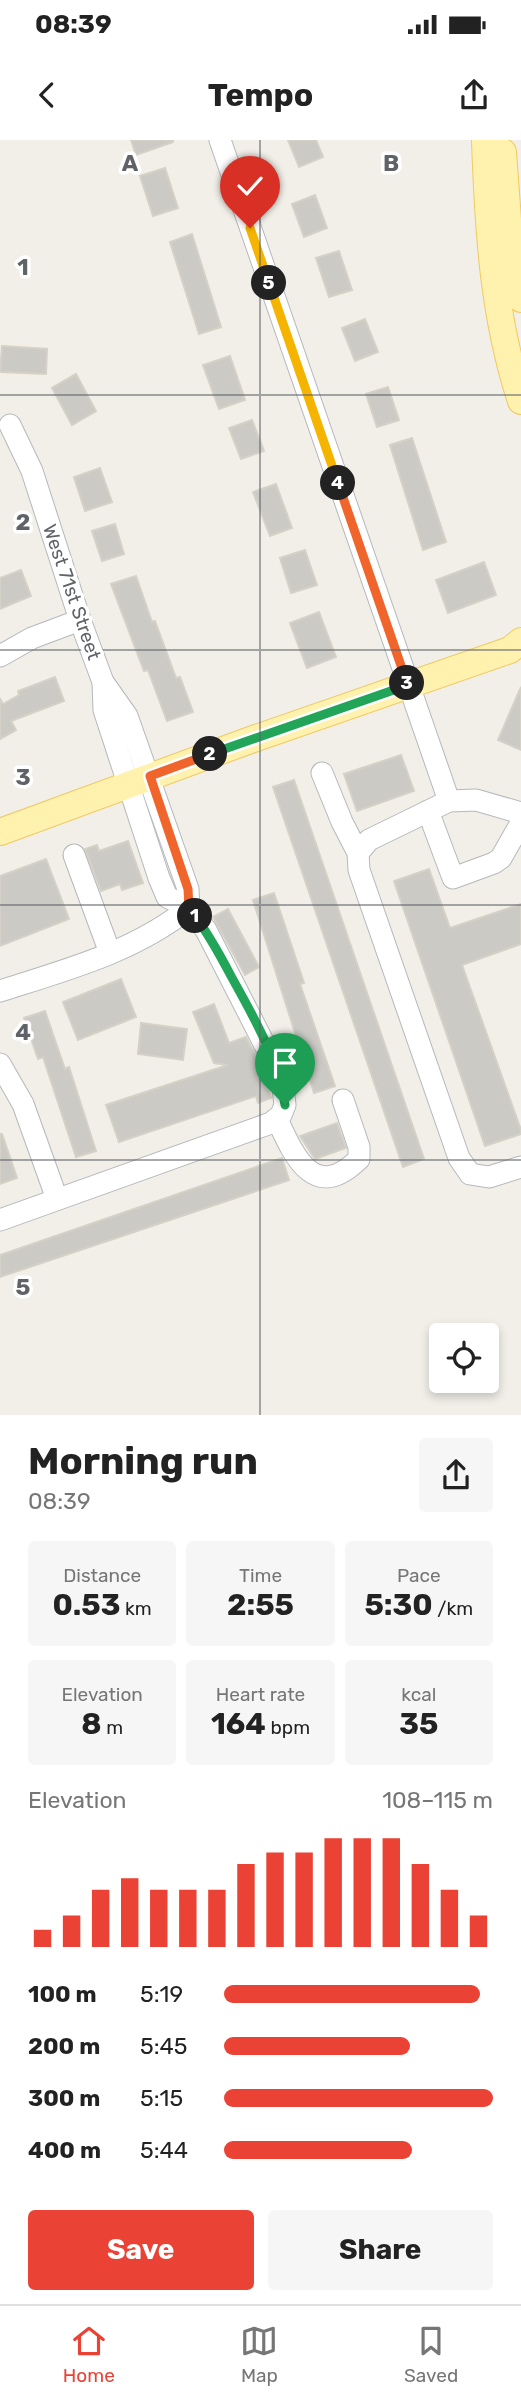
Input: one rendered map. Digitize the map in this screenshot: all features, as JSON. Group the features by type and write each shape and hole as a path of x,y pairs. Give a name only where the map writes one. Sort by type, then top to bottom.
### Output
{"main road":[{"path":"485,140 489,234 495,285 502,328 521,401"},
{"path":"503,140 514,218 521,299"},
{"path":"0,832 139,780 517,648"}],"street":[{"path":"220,140 449,801"},
{"name":"West 71st Street","path":"10,425 32,471 103,682 104,710 139,780 167,897 189,908 206,930 272,1059 283,1088 285,1105 277,1119"},
{"path":"0,656 32,638 80,620"},
{"path":"322,773 358,853 359,870 459,1158 470,1174 489,1177 521,1167"},
{"path":"358,853 369,841 449,801 476,800 521,813"},
{"path":"428,811 453,878 501,858 521,823"},
{"path":"74,855 110,953"},
{"path":"0,991 90,962 169,924 189,908"},
{"path":"0,1064 23,1104 57,1199"},
{"path":"0,1220 245,1133 277,1119 302,1167 313,1175 334,1175 351,1167 359,1159 359,1147 343,1100"}],"building":[{"path":"131,140 173,140 173,142 136,155"},
{"path":"288,140 316,140 323,157 299,167"},
{"path":"165,168 178,208 153,216 140,176"},
{"path":"315,195 327,228 304,237 292,204"},
{"path":"192,234 221,327 199,334 170,242"},
{"path":"339,251 352,290 329,297 316,258"},
{"path":"365,319 378,352 355,361 342,328"},
{"path":"2,346 47,349 46,374 0,372"},
{"path":"230,356 245,400 219,409 203,365"},
{"path":"76,374 96,411 72,425 52,388"},
{"path":"388,387 399,420 377,427 366,394"},
{"path":"252,420 264,451 241,459 229,428"},
{"path":"412,438 446,542 423,550 390,445"},
{"path":"100,468 112,502 85,511 74,477"},
{"path":"276,484 292,528 270,536 253,492"},
{"path":"115,524 124,554 102,561 92,531"},
{"path":"305,550 317,585 291,593 280,558"},
{"path":"484,562 496,595 448,613 436,580"},
{"path":"21,570 31,596 0,609 0,578"},
{"path":"136,576 152,622 155,621 176,678 180,677 193,712 167,721 148,670 144,671 111,584"},
{"path":"319,612 336,657 307,668 290,623"},
{"path":"55,677 64,701 11,721 16,730 0,739 0,699 3,704 19,695 18,691"},
{"path":"521,687 521,750 498,740"},
{"path":"401,755 414,791 357,811 344,774"},
{"path":"294,780 424,1159 403,1167 273,787"},
{"path":"128,841 143,883 122,890 120,884 101,891 85,849 97,845 99,851"},
{"path":"46,859 69,919 0,946 0,876"},
{"path":"429,869 450,928 521,904 521,944 462,965 521,1130 521,1134 485,1146 394,881"},
{"path":"274,893 304,983 300,984 335,1086 314,1093 253,900"},
{"path":"228,909 259,967 245,975 213,917"},
{"path":"121,979 136,1017 78,1040 63,1002"},
{"path":"214,1004 229,1043 246,1037 260,1064 271,1098 258,1103 256,1096 119,1142 106,1105 228,1065 214,1063 193,1012"},
{"path":"45,1011 65,1069 69,1067 96,1151 76,1157 43,1057 38,1059 24,1018"},
{"path":"141,1023 187,1029 183,1060 138,1054"},
{"path":"337,1123 346,1148 315,1159 300,1136"},
{"path":"0,1134 17,1178 0,1184"},
{"path":"282,1158 289,1180 0,1277 0,1255"}],"route":[{"path":"250,228 408,685 150,776 188,889 189,908 206,930 242,997 272,1059 283,1088 285,1105"}]}
